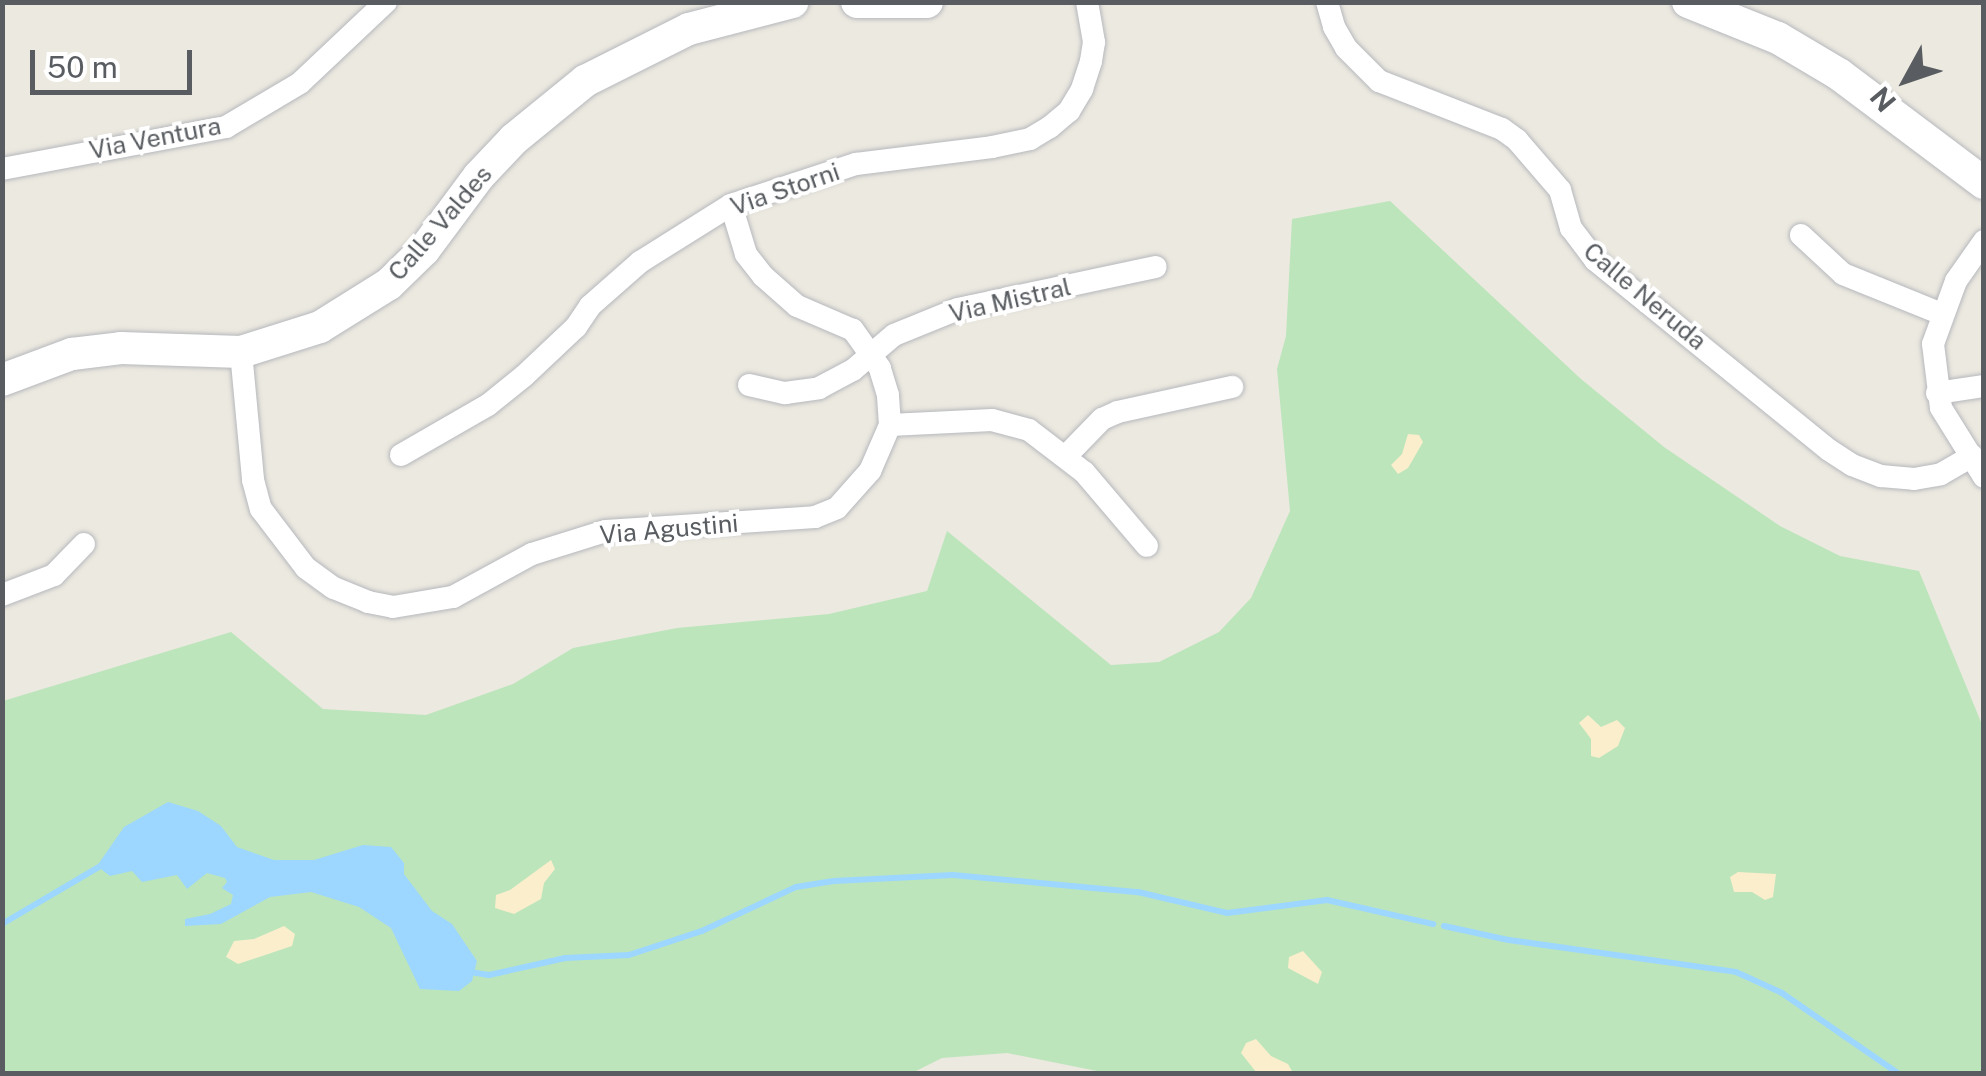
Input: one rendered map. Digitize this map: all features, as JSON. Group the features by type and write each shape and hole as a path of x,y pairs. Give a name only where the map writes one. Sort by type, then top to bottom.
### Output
{"street":[{"name":"Calle Valdes","path":"2,380 72,354 121,348 241,352 289,340 353,310 424,250 479,176 546,110 624,60 722,10 793,2"},
{"path":"857,2 927,2"},
{"name":"Via Storni","path":"400,454 488,405 524,376 576,326 590,306 640,262 731,206 856,164 1030,139 1068,111 1082,89 1094,42 1086,2"},
{"name":"Calle Neruda","path":"1327,2 1346,48 1379,81 1518,140 1560,190 1571,228 1595,260 1829,450 1852,465 1881,476 1914,478 1978,466"},
{"path":"1688,2 1724,8 1840,75 1984,183"},
{"name":"Via Ventura","path":"2,169 226,126 300,82 370,8"},
{"path":"731,206 746,254 777,292 852,330 871,352 888,396 890,425 966,419 1010,424 1066,456 1147,546"},
{"path":"1802,235 1843,274 1942,314"},
{"path":"1978,466 1949,426 1938,393 1933,344 1956,281 1984,240"},
{"name":"Via Mistral","path":"749,385 785,393 819,388 853,370 894,335 958,309 1156,267"},
{"name":"Via Agustini","path":"241,352 253,480 261,508 306,568 334,588 394,607 453,596 532,554 606,531 815,518 837,508 856,492 890,425"},
{"path":"1938,393 1984,386"},
{"path":"1066,456 1102,419 1118,412 1232,387"},
{"path":"2,595 54,575 84,544"}],"green space":[{"path":"1390,201 1581,379 1664,447 1780,526 1840,556 1919,571 1983,727 1983,1073 1112,1074 1007,1053 942,1058 910,1074 3,1074 3,701 231,632 323,709 426,715 513,684 573,648 677,628 829,614 927,591 947,531 1111,665 1159,662 1219,632 1251,598 1290,511 1277,369 1286,336 1292,219"}],"sand":[{"path":"1408,434 1419,435 1423,442 1408,468 1398,474 1391,465 1402,454"},
{"path":"1588,715 1601,727 1617,720 1625,728 1618,746 1599,758 1591,756 1591,739 1579,723"},
{"path":"551,860 555,869 544,883 541,899 514,914 495,908 496,895 510,890"},
{"path":"1738,872 1776,874 1773,897 1765,900 1752,892 1734,892 1730,877"},
{"path":"284,926 295,934 292,946 238,964 226,957 234,941 254,939"},
{"path":"1303,951 1322,972 1318,984 1288,968 1289,957"},
{"path":"1256,1039 1271,1056 1288,1064 1293,1073 1256,1072 1241,1053 1246,1043"}],"water":[{"path":"168,802 198,811 221,826 237,847 274,860 314,860 363,845 391,847 404,863 404,874 432,911 452,924 477,961 472,981 459,991 420,989 391,928 359,907 311,892 270,897 221,924 185,926 185,919 231,904 233,895 222,888 227,882 225,878 207,873 187,889 177,875 142,882 132,871 110,876 97,866 124,827"}],"waterway":[{"path":"2,924 104,864"},
{"path":"470,972 489,975 565,958 629,955 702,931 796,887 834,881 953,875 1138,892 1227,913 1327,900 1433,924"},
{"path":"1444,926 1509,940 1736,972 1782,993 1899,1074"}]}
